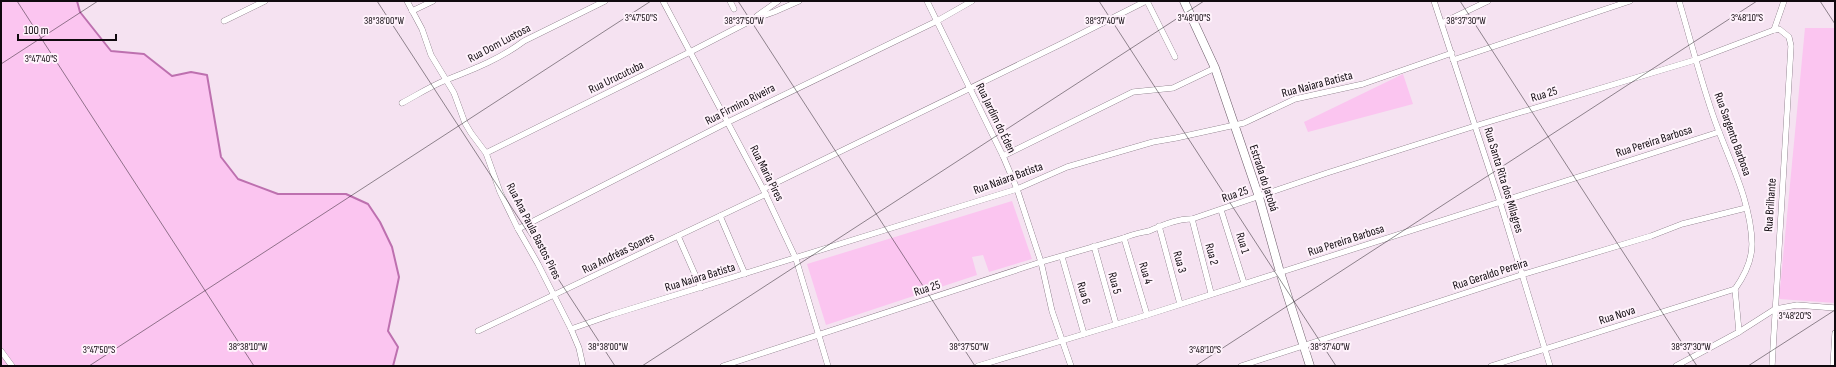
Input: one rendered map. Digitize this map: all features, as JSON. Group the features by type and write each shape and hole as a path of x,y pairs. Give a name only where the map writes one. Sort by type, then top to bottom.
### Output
{"street":[{"path":"224,21 265,1"},
{"name":"Rua Ana Paula Bastos Pires","path":"407,1 422,30 431,54 454,93 465,123 486,153 500,192 571,329 579,348 583,366"},
{"path":"412,11 433,1"},
{"name":"Rua Dom Lustosa","path":"402,103 445,80 477,68 524,42 605,1"},
{"name":"Rua Maria Pires","path":"663,1 765,191 796,259 828,366"},
{"path":"730,1 734,9"},
{"name":"Rua Urucutuba","path":"754,19 770,3 778,1"},
{"name":"Rua Urucutuba","path":"486,153 754,19 799,1"},
{"name":"Rua Jardim do Éden","path":"927,1 970,87 1017,189 1041,262 1052,311 1071,366"},
{"name":"Rua Firmino Riveira","path":"518,229 728,122 936,21 965,3 972,1"},
{"path":"970,87 1059,45 1146,1 1175,57"},
{"name":"Estrada do Jatobá","path":"1184,1 1215,68 1259,197 1280,272 1310,366"},
{"name":"Rua Santa Rita dos Milagres","path":"1434,1 1500,202 1521,275 1550,366"},
{"path":"1442,23 1482,2 1488,1"},
{"path":"1453,60 1630,1"},
{"name":"Rua Sargento Barbosa","path":"1679,1 1695,60 1720,132 1731,158 1746,208 1752,249 1748,267 1735,289"},
{"path":"1774,30 1784,1"},
{"path":"770,3 774,12"},
{"name":"Rua 25","path":"723,366 1041,262 1062,257 1185,218 1192,219 1222,210 1302,181 1475,126 1695,60 1774,30"},
{"name":"Rua Brilhante","path":"1772,366 1791,46 1788,37 1784,33 1779,30 1774,30"},
{"name":"Rua Naiara Batista","path":"571,329 611,315 796,259 1017,189 1068,168 1141,145 1244,123 1295,99 1362,84 1452,53"},
{"path":"1003,156 1133,92 1173,88 1215,68"},
{"name":"Rua Andréas Soares","path":"478,331 720,216 765,191 970,87"},
{"name":"Rua Pereira Barbosa","path":"978,366 1148,315 1244,283 1720,132"},
{"name":"Rua Geraldo Pereira","path":"1241,366 1521,275 1583,258 1682,224 1746,208"},
{"name":"Rua 1","path":"1222,210 1244,283"},
{"path":"720,216 745,274"},
{"name":"Rua 2","path":"1192,219 1211,294"},
{"name":"Rua 3","path":"1159,226 1180,304"},
{"path":"678,236 701,288"},
{"name":"Rua 4","path":"1124,238 1148,315"},
{"name":"Rua 5","path":"1094,246 1116,324"},
{"name":"Rua 6","path":"1062,257 1084,334"},
{"path":"1735,289 1739,332"},
{"name":"Rua Nova","path":"1491,366 1735,289"},
{"path":"1676,366 1739,332 1775,309 1797,305 1835,308"},
{"path":"1833,366 1835,333"},
{"path":"1,351 12,366"}],"shaded area":[{"path":"1,1 77,1 80,12 111,51 144,54 172,76 191,72 207,75 221,157 238,179 278,194 346,194 368,204 380,222 392,247 399,277 388,331 398,347 393,366 1,366"},
{"path":"1805,28 1835,28 1835,303 1779,299"},
{"path":"1403,74 1413,104 1308,132 1304,122"},
{"path":"1012,201 1032,259 989,272 983,255 972,257 977,275 826,325 807,264"}],"waterway":[{"path":"77,1 80,12 111,51 144,54 172,76 191,72 207,75 221,157 238,179 278,194 346,194 368,204 380,222 392,247 399,277 388,331 398,347 393,366"}]}
